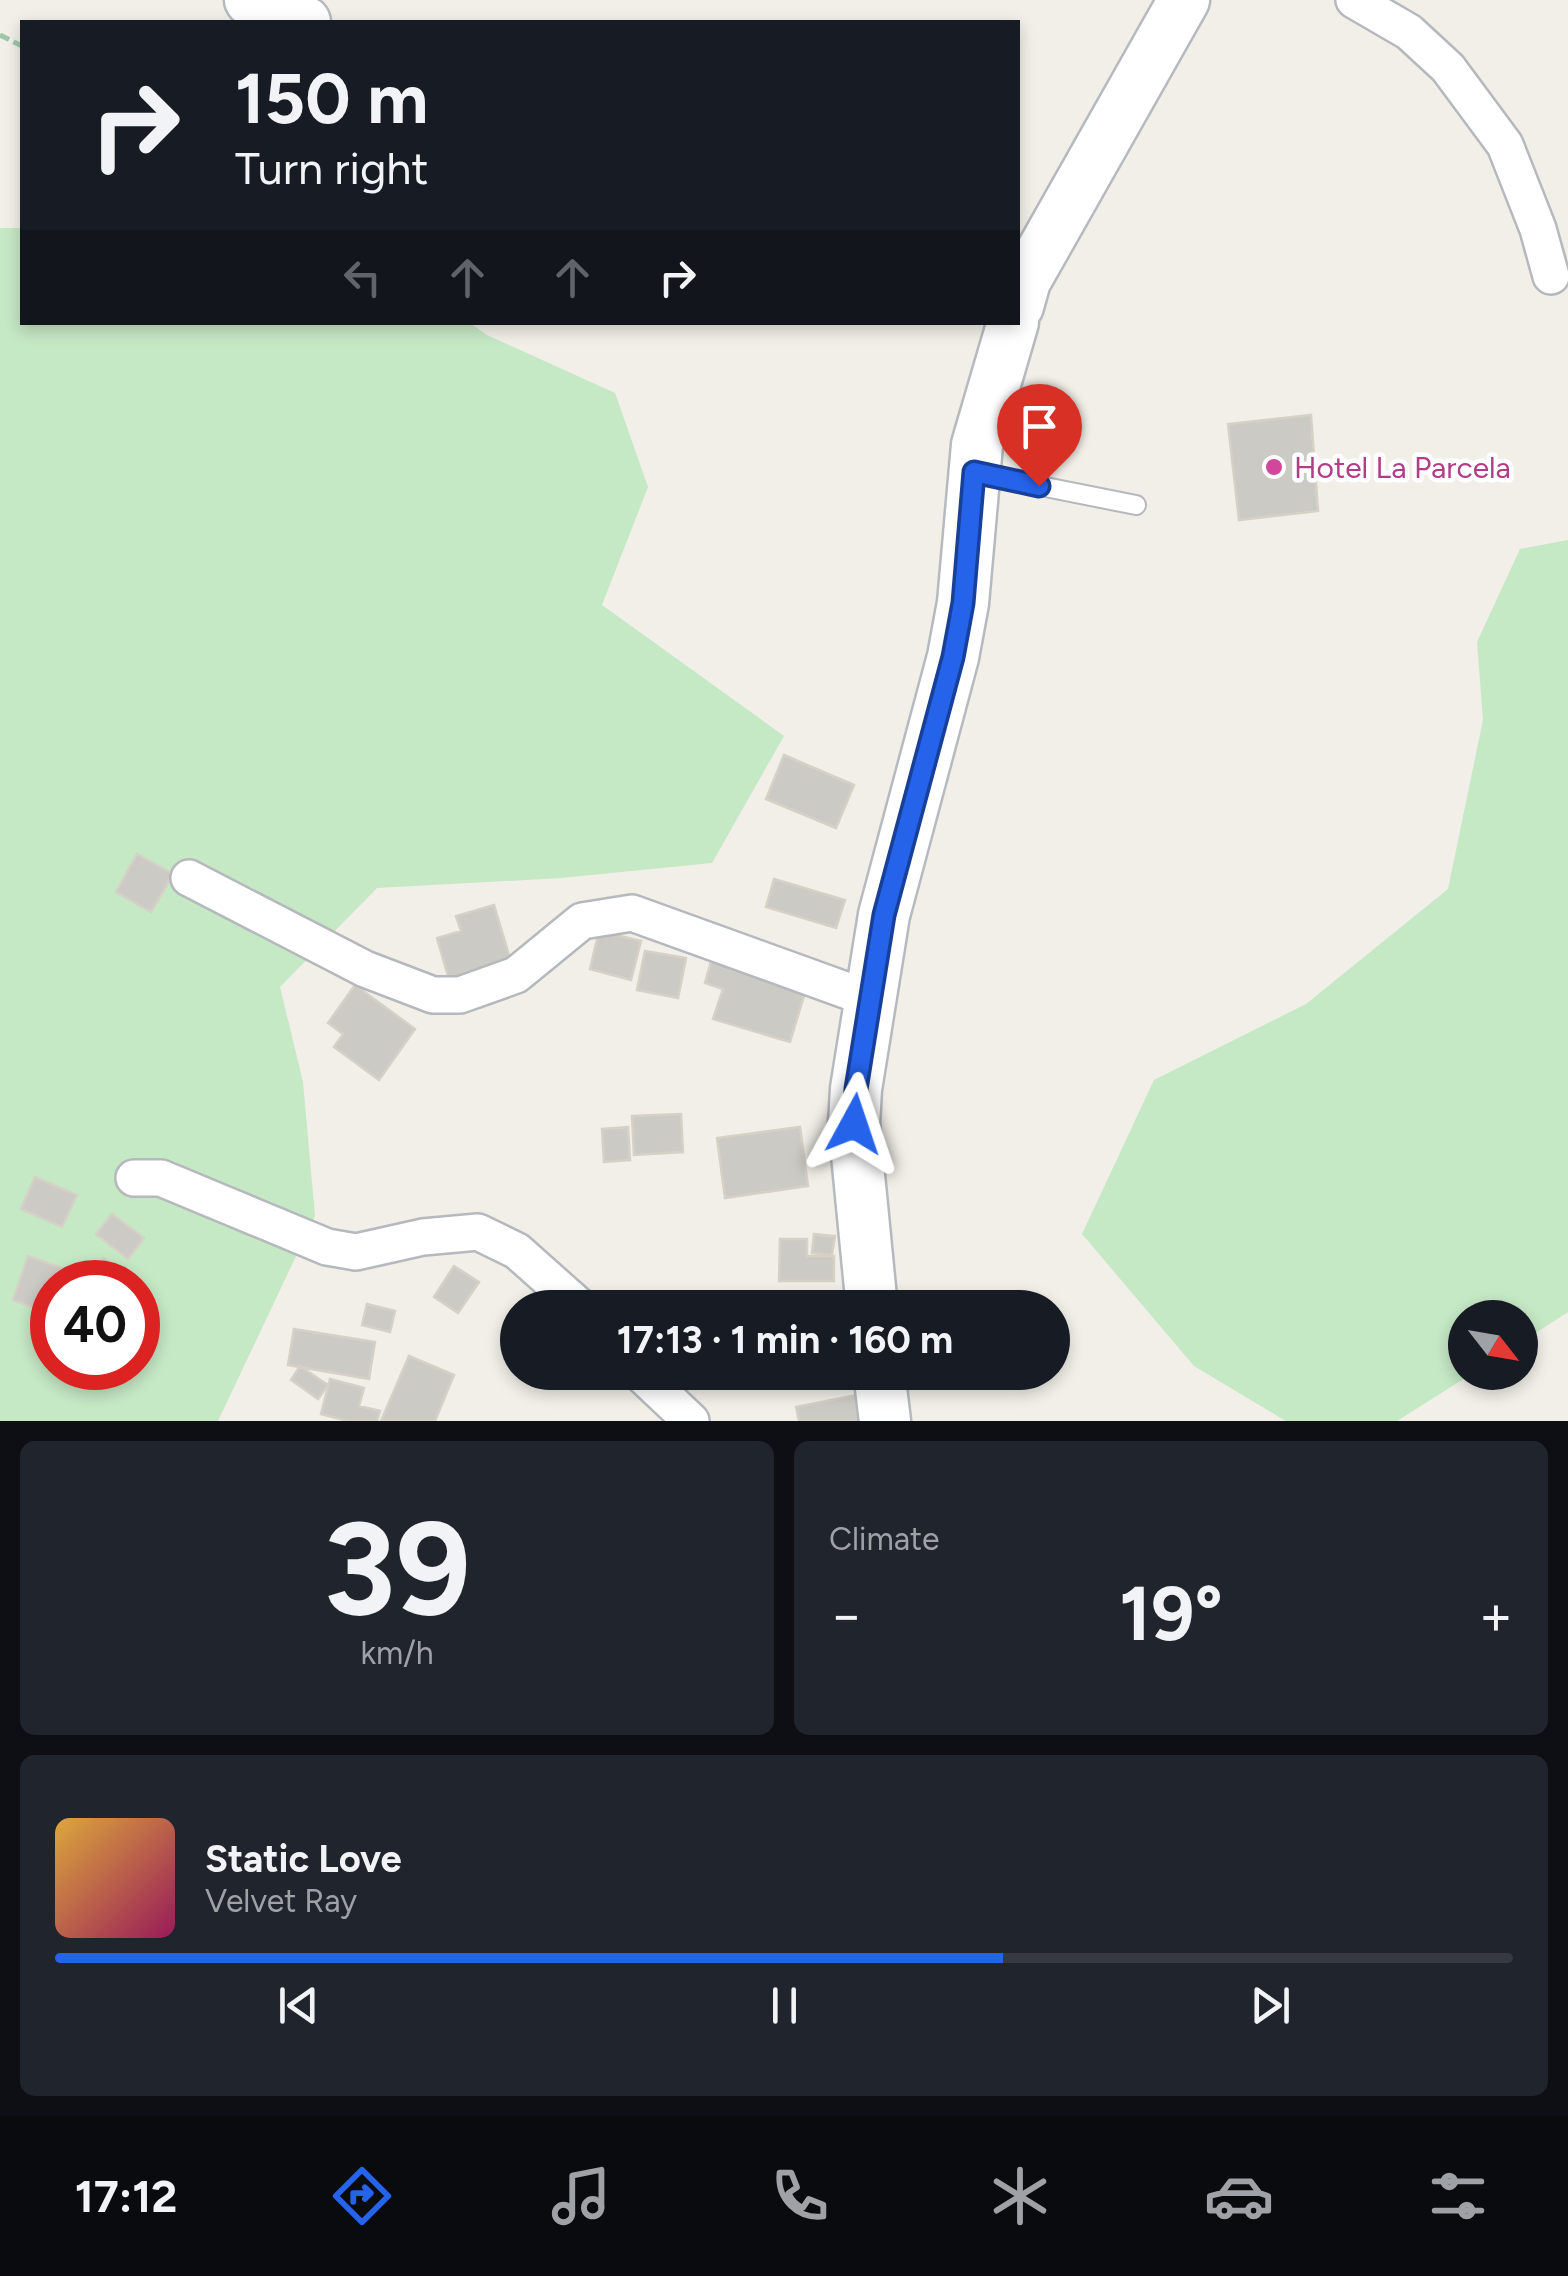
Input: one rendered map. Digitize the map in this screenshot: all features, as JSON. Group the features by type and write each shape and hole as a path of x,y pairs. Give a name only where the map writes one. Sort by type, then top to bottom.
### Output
{"street":[{"path":"250,0 300,20"},
{"path":"1020,292 1184,0"},
{"path":"1354,0 1409,32 1448,68 1505,145 1538,229 1551,276"},
{"path":"870,1290 854,1124 856,1089 884,915 953,657 963,603 976,445 1010,325"},
{"path":"189,878 365,969 433,995 460,995 504,980 516,975 582,921 632,913 870,999"},
{"path":"134,1178 161,1178 326,1247 356,1252 424,1237 478,1232 517,1251 561,1290"},
{"path":"658,1390 692,1421"},
{"path":"881,1390 885,1421"}],"lane":[{"path":"974,472 1136,505"}],"green space":[{"path":"0,228 20,228 20,325 473,325 615,393 648,487 602,605 784,736 712,863 561,878 377,888 280,987 303,1082 315,1216 218,1421 0,1421"},
{"path":"1568,540 1568,1312 1538,1331 1538,1300 1448,1300 1448,1389 1397,1421 1286,1421 1194,1366 1082,1234 1154,1080 1306,1004 1448,889 1483,720 1477,642 1520,549"}],"building":[{"name":"Hotel La Parcela","path":"1311,415 1318,511 1239,520 1228,424"},
{"path":"784,755 854,785 836,828 766,799"},
{"path":"137,854 173,874 151,912 116,892"},
{"path":"774,879 845,900 836,928 766,907"},
{"path":"494,905 512,965 450,983 437,938 461,931 456,916"},
{"path":"599,931 641,941 631,980 590,969"},
{"path":"645,951 686,958 678,998 637,990"},
{"path":"712,958 806,989 790,1042 713,1019 723,989 705,983"},
{"path":"355,985 415,1029 379,1080 334,1047 343,1034 328,1023"},
{"path":"681,1114 683,1152 634,1155 632,1116"},
{"path":"628,1127 630,1160 604,1162 602,1129"},
{"path":"800,1127 808,1186 725,1198 717,1138"},
{"path":"35,1177 77,1195 62,1227 21,1209"},
{"path":"112,1214 144,1238 128,1259 96,1234"},
{"path":"814,1234 835,1236 832,1255 812,1253"},
{"path":"780,1239 807,1239 807,1256 834,1256 834,1281 779,1281"},
{"path":"28,1256 39,1260 30,1260 30,1306 13,1300"},
{"path":"454,1266 479,1282 458,1313 434,1297"},
{"path":"367,1304 395,1311 390,1332 362,1325"},
{"path":"294,1329 375,1342 369,1379 288,1365"},
{"path":"409,1356 454,1375 435,1421 381,1421"},
{"path":"300,1366 328,1385 318,1399 291,1380"},
{"path":"330,1379 364,1388 359,1406 380,1411 377,1421 348,1421 321,1414"},
{"path":"862,1394 867,1421 799,1421 796,1407"}],"place":[{"name":"Hotel La Parcela","path":"1274,467"}],"route":[{"path":"854,1124 884,915 953,657 963,603 974,472 1039,486"}]}
